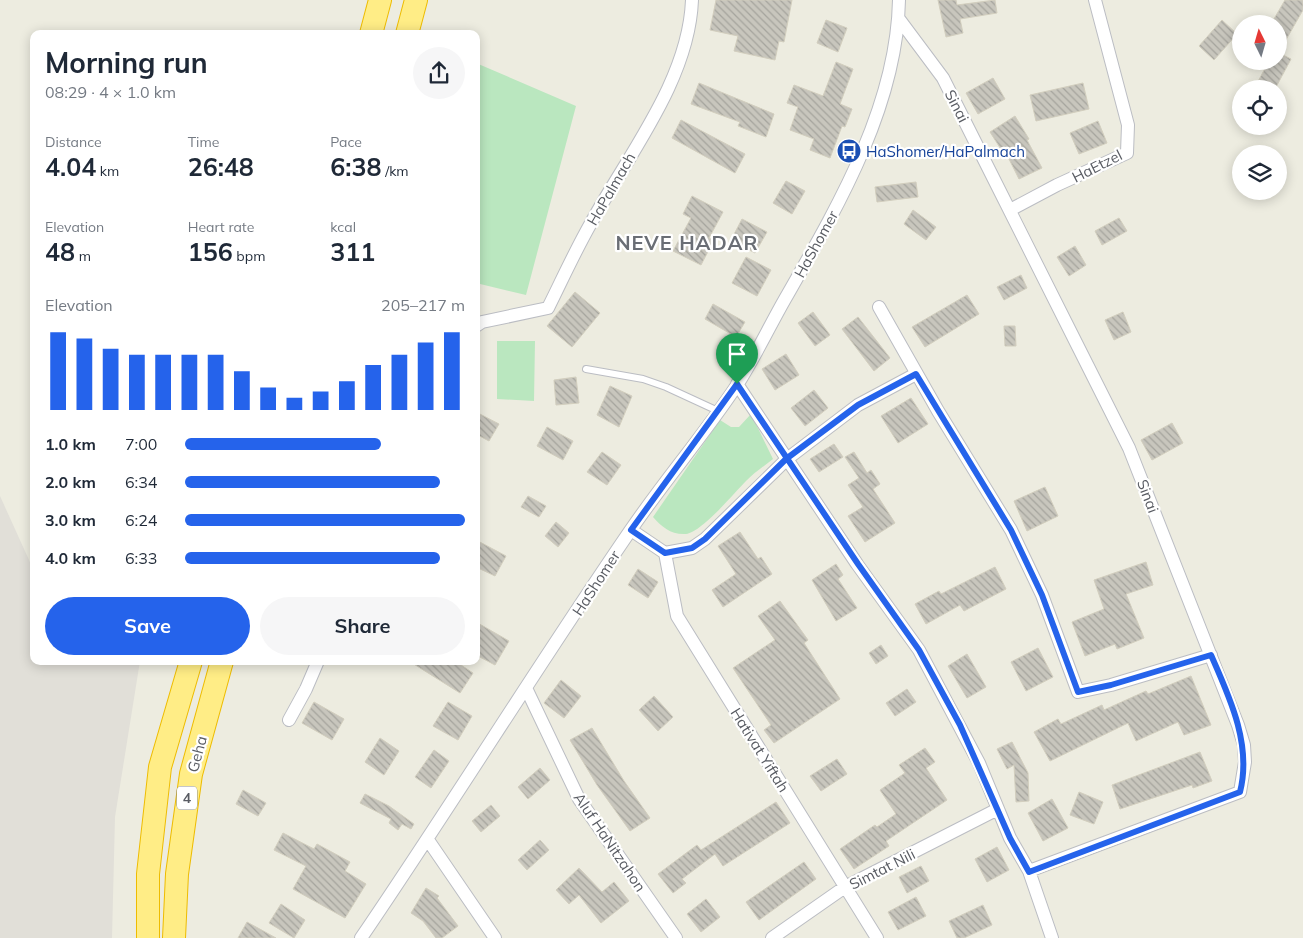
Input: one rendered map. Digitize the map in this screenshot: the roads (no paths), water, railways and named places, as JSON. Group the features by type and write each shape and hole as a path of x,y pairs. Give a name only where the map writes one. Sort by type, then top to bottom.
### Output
{"highway":[{"path":"372,30 380,0"},
{"path":"408,30 416,0"},
{"name":"Geha","path":"148,938 148,874 160,768 190,665"},
{"name":"Geha","path":"174,938 177,874 190,774 221,665"}],"street":[{"name":"HaPalmach","path":"480,323 548,308 590,224 665,98 691,22 692,0"},
{"name":"HaShomer","path":"361,938 428,840 631,530 737,384 812,254 850,180 866,143 894,56 899,19 899,0"},
{"name":"HaEtzel","path":"1010,210 1127,153 1128,125 1095,0"},
{"name":"Sinai","path":"899,19 943,78 1129,448 1226,690 1244,745 1244,776 1240,792 1029,872"},
{"path":"879,307 916,374 1011,530 1042,595 1078,692 1111,685 1211,655"},
{"path":"631,530 665,553 692,548 705,539 786,459 858,405 916,374"},
{"path":"737,384 786,459 919,650 960,725 1010,838 1029,872 1052,938"},
{"name":"Hativat Yiftah","path":"665,553 677,616 877,938"},
{"path":"289,720 316,665"},
{"name":"Aluf HaNitzahon","path":"526,688 579,799 676,938"},
{"name":"Simtat Nili","path":"772,938 845,887 998,809"},
{"path":"428,840 494,938"}],"lane":[{"path":"586,369 643,379 666,387 718,411"}],"place":[{"name":"HaShomer/HaPalmach","path":"849,151"}],"district":[{"name":"NEVE HADAR","path":"687,242"}]}
